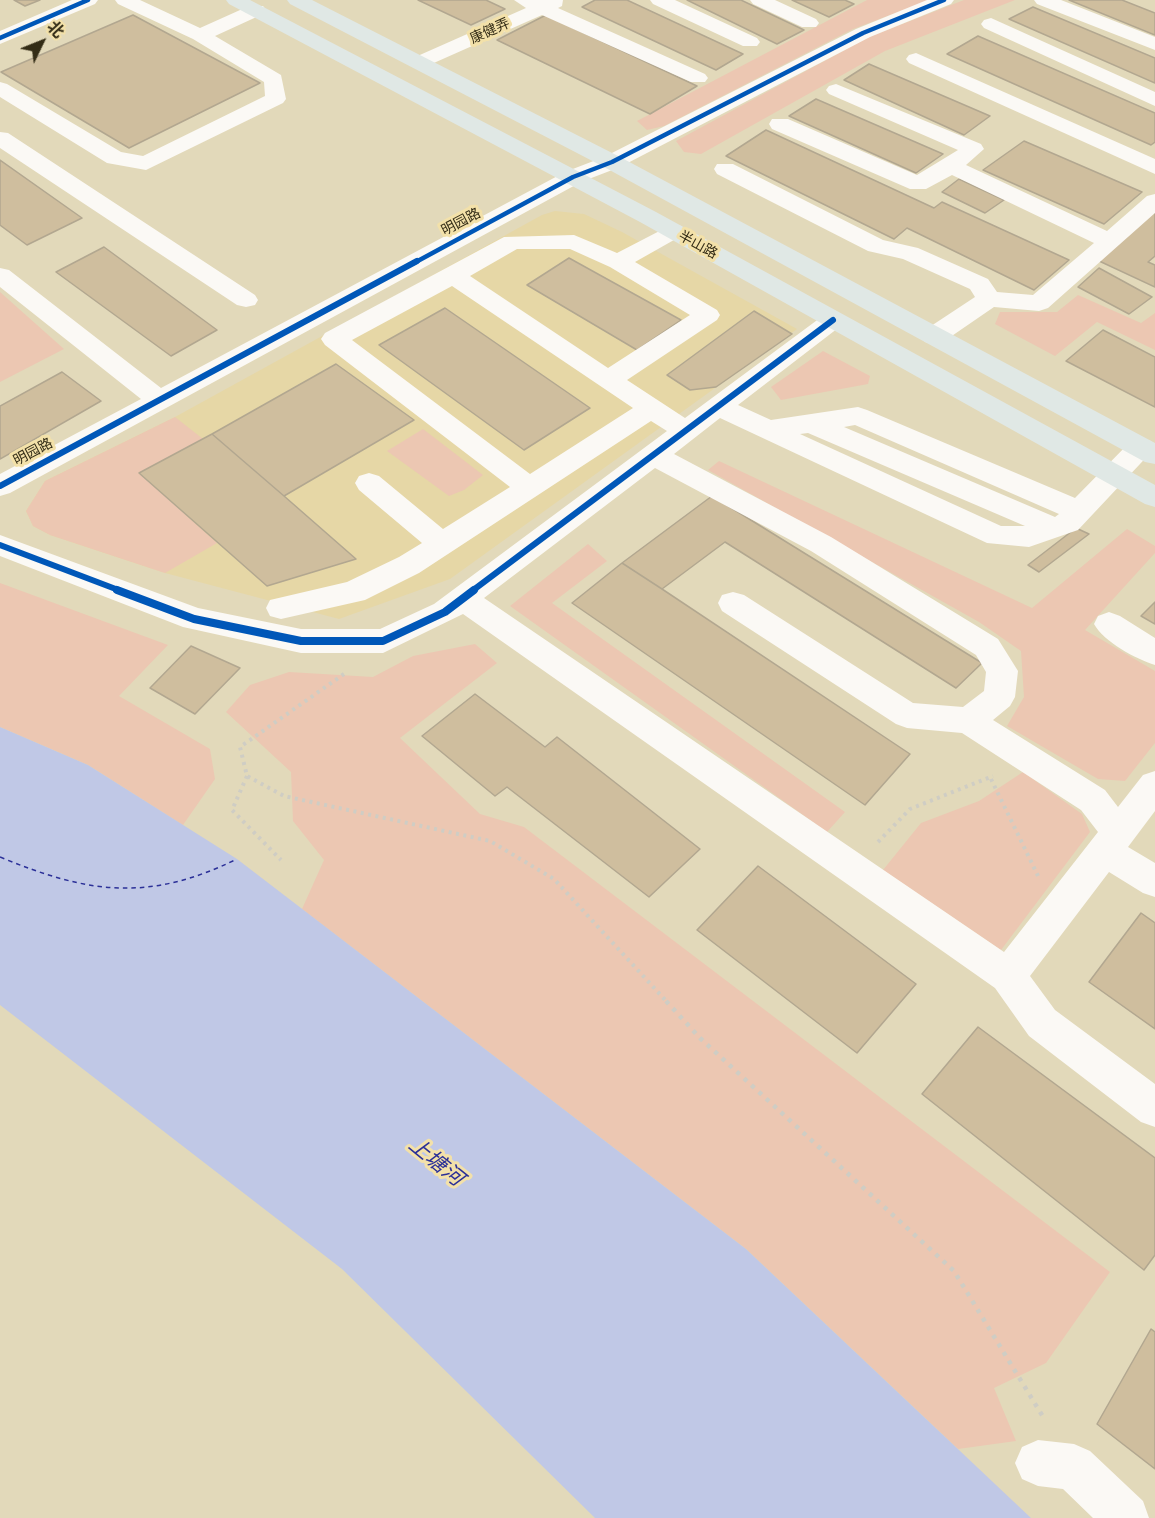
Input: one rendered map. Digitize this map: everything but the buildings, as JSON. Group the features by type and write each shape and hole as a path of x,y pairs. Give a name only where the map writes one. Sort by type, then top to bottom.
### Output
{"main road":[{"name":"半山路","path":"236,0 673,231 1155,497"},
{"name":"半山路","path":"297,0 612,162 1148,452"}],"street":[{"path":"0,38 88,0"},
{"path":"0,88 115,158 146,163 276,99 274,79 201,35 125,0"},
{"path":"660,0 750,42"},
{"path":"760,0 809,23"},
{"name":"明园路","path":"0,486 573,177 612,162 863,33 944,0"},
{"path":"1044,0 1155,44"},
{"path":"542,2 698,78"},
{"name":"康健弄","path":"420,62 542,2"},
{"path":"201,35 256,10"},
{"path":"10,14 29,25"},
{"path":"991,24 1155,100"},
{"path":"916,59 1155,166"},
{"path":"780,124 918,184 951,166 973,149 836,90"},
{"path":"0,138 246,300"},
{"path":"951,166 1109,241"},
{"path":"725,169 876,246 910,253 979,284 989,299"},
{"path":"934,336 989,299 1039,303 1155,201"},
{"path":"618,262 673,231"},
{"path":"334,339 512,242 574,242 618,262 708,315 608,380"},
{"path":"0,275 159,400"},
{"path":"453,276 685,431"},
{"path":"0,545 194,619 301,641 383,640 445,612 833,320"},
{"path":"303,322 334,339 528,486"},
{"path":"718,407 997,536 1029,537 1068,523 1115,475 1148,452"},
{"path":"281,608 354,592 409,566 528,486 651,409"},
{"path":"767,430 858,416 1080,512"},
{"path":"810,423 1055,528"},
{"path":"654,455 822,544 987,647 1002,671 999,697 969,721"},
{"path":"369,483 442,544"},
{"path":"463,599 1008,976 1042,1023 1155,1108"},
{"path":"733,603 907,715 969,721 1093,800 1111,841 1155,882"},
{"path":"1109,624 1155,653"},
{"path":"1008,976 1155,785"},
{"path":"1056,1465 1126,1518"}],"path":[{"path":"281,860 232,810 247,776 240,747 351,670 383,640"},
{"path":"852,868 910,809 991,779 1015,750"},
{"path":"247,776 284,796 490,841 555,879 700,1038 954,1271 1056,1465"},
{"path":"991,779 1056,913"}],"shaded area":[{"path":"867,0 930,0 853,29 664,126 647,130 637,121"},
{"path":"964,0 1015,0 885,51 701,154 684,152 676,141 869,37"},
{"path":"555,211 584,214 622,232 797,329 450,579 339,619 165,573 50,535 33,526 26,511 45,481 175,417 542,215"},
{"path":"0,292 64,349 0,382"},
{"path":"1078,295 1141,323 1155,313 1155,350 1097,322 1055,356 995,324 1000,312 1057,312"},
{"path":"823,351 870,376 868,384 781,400 771,387"},
{"path":"175,417 203,439 139,473 217,543 165,573 50,535 33,526 26,511 45,481"},
{"path":"423,429 483,475 464,490 449,496 387,451"},
{"path":"719,461 1032,608 1127,529 1155,546 1155,553 1085,630 1155,671 1155,743 1125,781 1098,779 1007,726 1024,697 1021,651 979,622 708,470"},
{"path":"588,544 607,561 552,603 845,812 827,832 510,606"},
{"path":"0,583 168,645 119,696 210,749 215,779 183,825 88,765 0,727"},
{"path":"475,644 497,663 400,738 480,814 524,827 1110,1272 1046,1363 994,1388 1016,1441 958,1449 746,1249 302,909 324,860 293,821 291,772 226,712 250,685 289,672 373,677 413,656"},
{"path":"1023,772 1082,814 1090,832 1001,950 883,870 921,823 979,801"}],"water":[{"name":"上塘河","path":"0,727 88,765 237,859 746,1249 1031,1518 595,1518 342,1269 0,1005"}],"ferry route":[{"path":"0,857 62,879 119,888 147,887 175,882 205,873 237,859"}],"cycle path":[{"path":"0,38 88,0"},
{"path":"0,486 573,177 612,162 863,33 944,0"},
{"path":"0,545 194,619 301,641 383,641 445,612 833,320"}]}
